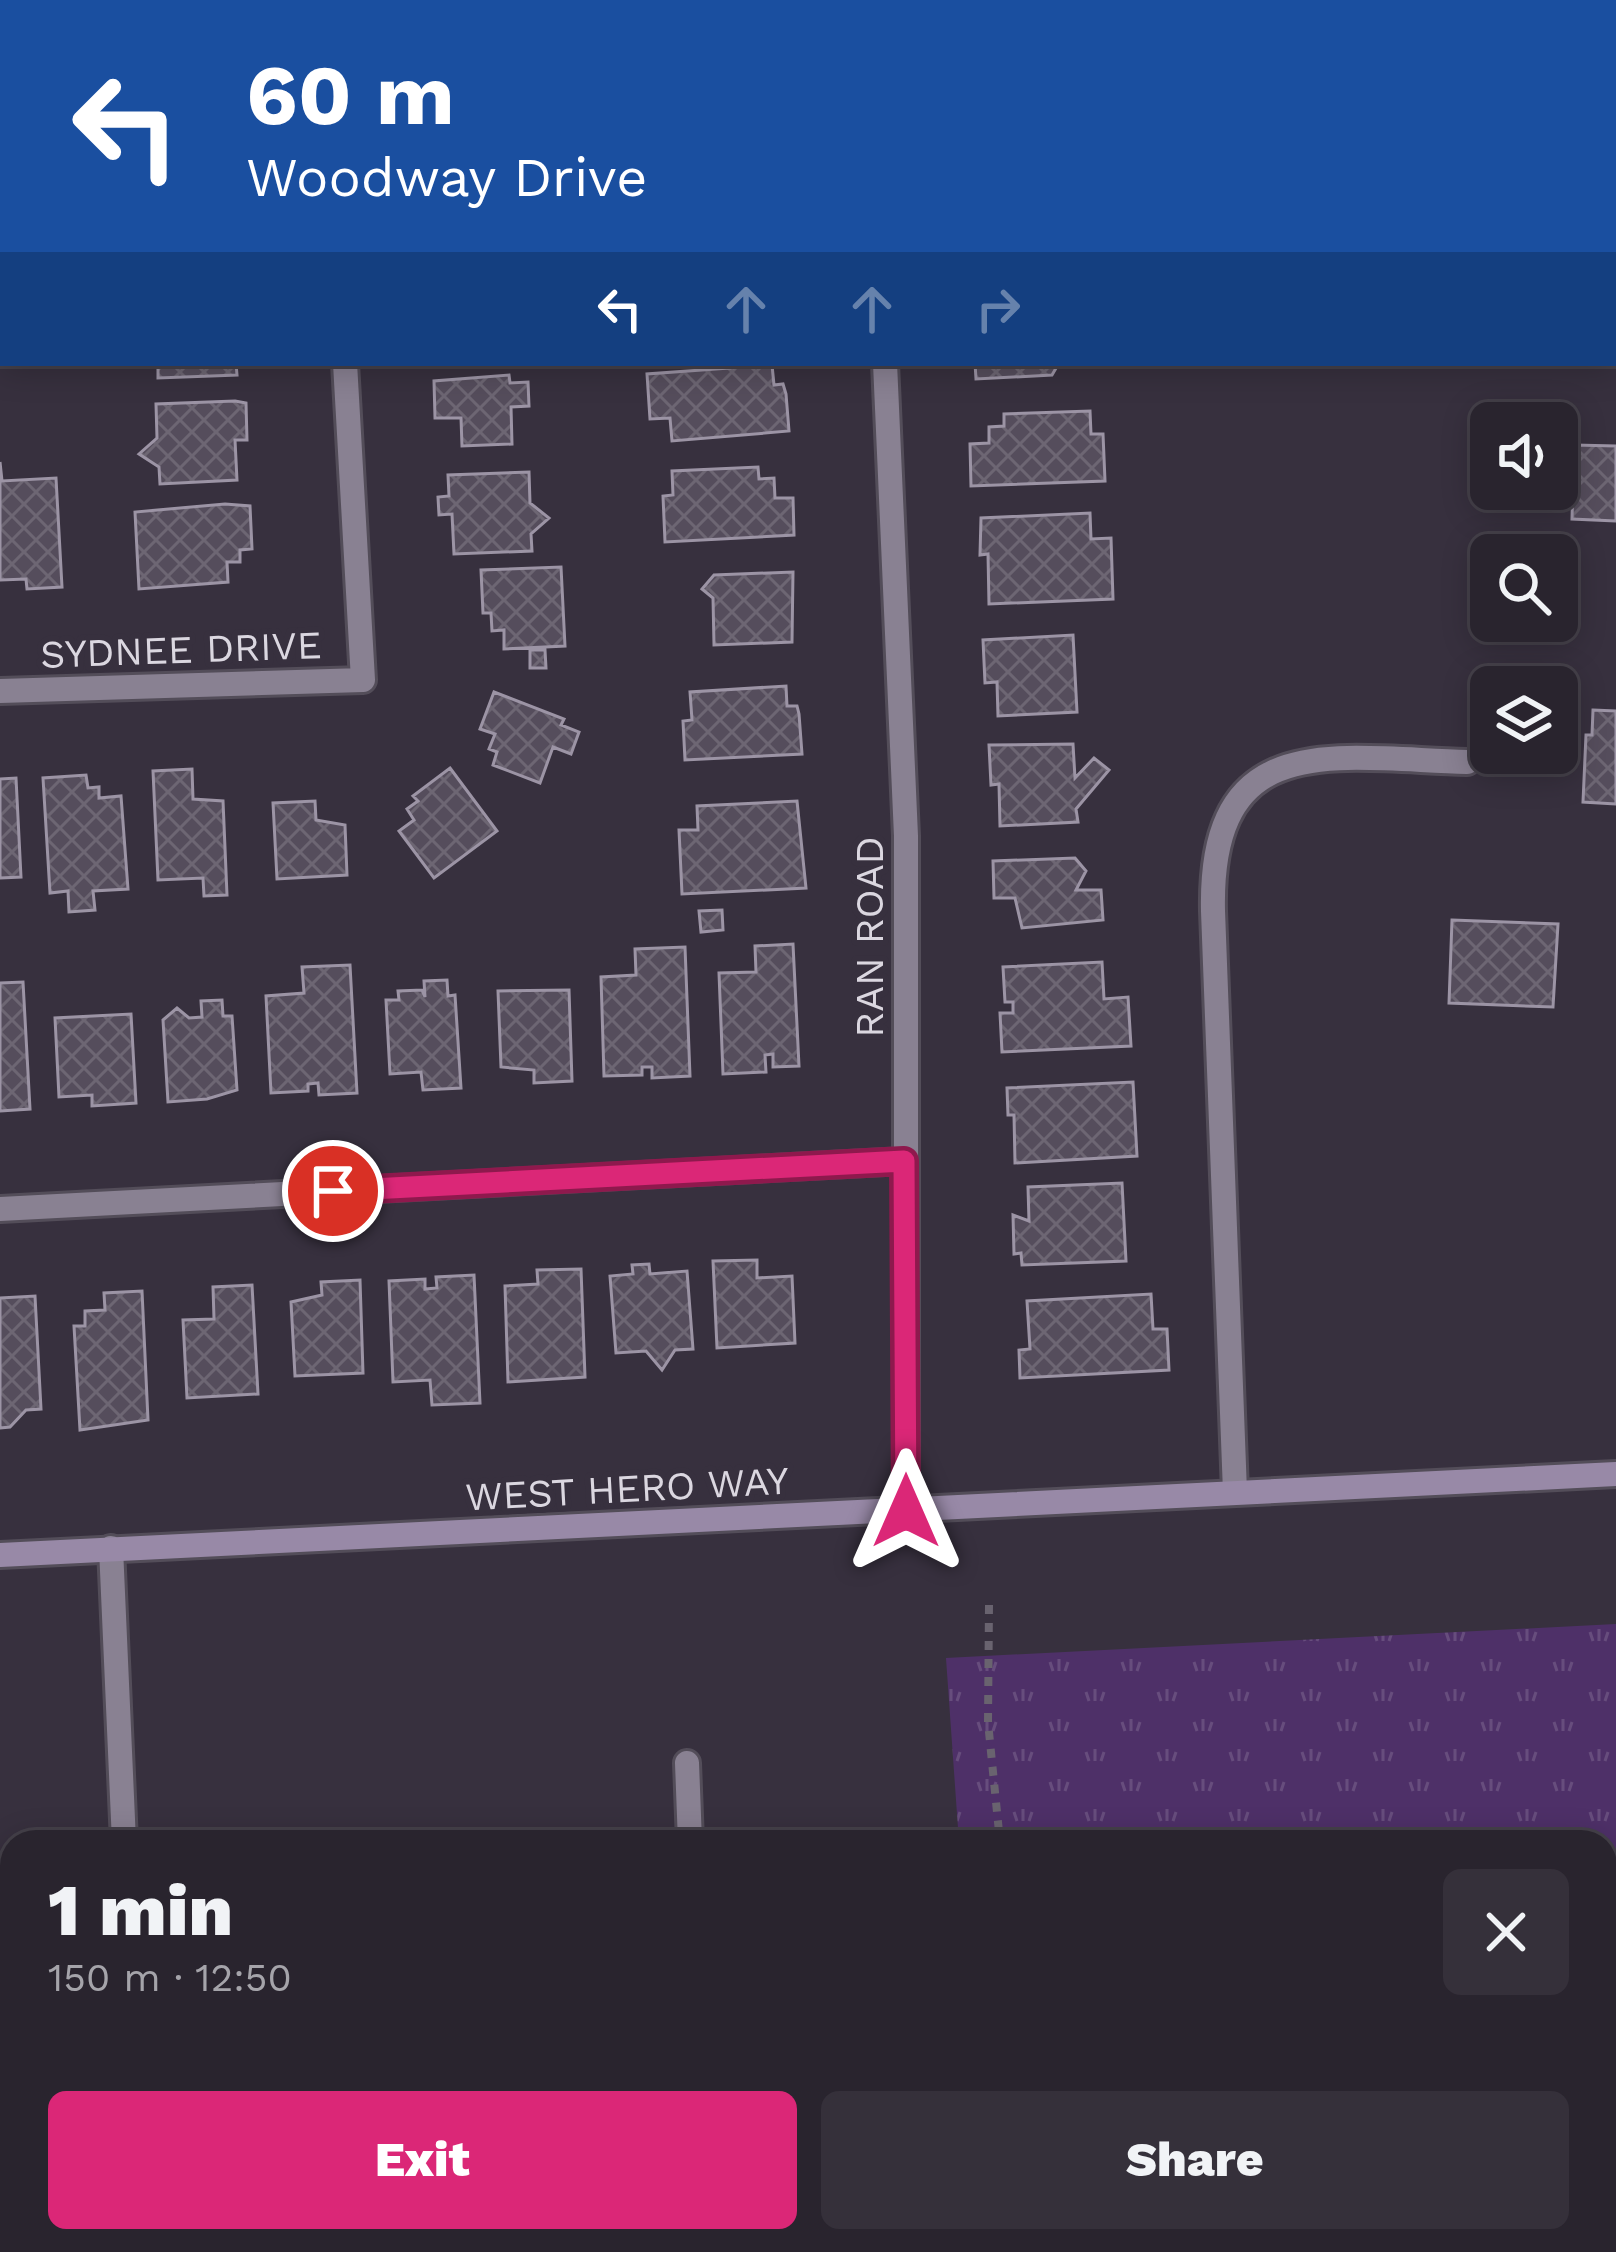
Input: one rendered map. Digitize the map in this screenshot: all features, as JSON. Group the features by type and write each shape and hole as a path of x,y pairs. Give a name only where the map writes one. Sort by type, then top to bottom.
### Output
{"main road":[{"name":"WEST HERO WAY","path":"0,1555 1616,1474"}],"street":[{"name":"SYDNEE DRIVE","path":"0,691 364,680 345,366"},
{"name":"RAN ROAD","path":"885,366 906,836 906,1511"},
{"path":"1235,1492 1213,911 1217,835 1246,788 1267,772 1328,758 1467,762"},
{"path":"0,1209 904,1161"},
{"path":"111,1548 123,1830"},
{"path":"687,1763 690,1830"}],"path":[{"path":"989,1605 988,1722 999,1830"}],"green space":[{"path":"1616,1624 1616,1830 958,1830 946,1658"}],"building":[{"path":"158,366 236,366 237,375 158,378"},
{"path":"772,366 774,385 783,384 786,394 789,431 672,441 670,418 650,419 647,374"},
{"path":"975,366 1057,366 1052,375 976,379"},
{"path":"509,375 510,383 528,382 529,406 511,407 512,444 462,446 461,418 435,418 434,381"},
{"path":"246,403 247,440 235,440 237,480 160,484 159,467 139,454 157,438 156,404"},
{"path":"1090,411 1091,434 1103,434 1105,481 971,486 970,444 989,443 989,427 1004,426 1004,414"},
{"path":"1578,445 1616,446 1616,521 1572,519 1572,510 1578,510"},
{"path":"0,462 2,481 56,478 62,587 27,589 26,579 0,580"},
{"path":"758,467 759,479 774,478 775,498 793,498 794,535 665,542 663,496 673,495 672,471"},
{"path":"529,472 530,503 549,518 531,534 532,551 454,554 452,514 439,515 438,497 449,496 448,475"},
{"path":"250,506 252,549 240,550 240,562 227,562 228,582 139,589 135,512"},
{"path":"1090,513 1091,539 1111,538 1113,599 989,604 988,554 980,555 981,518"},
{"path":"561,567 565,646 504,649 504,630 492,631 491,613 483,613 481,570"},
{"path":"793,572 792,642 714,645 713,598 702,589 714,575"},
{"path":"1073,635 1077,712 998,716 997,682 985,683 983,640"},
{"path":"530,650 545,650 546,668 530,668"},
{"path":"786,686 787,706 797,706 799,714 802,754 685,760 683,721 692,720 690,692"},
{"path":"494,692 564,719 561,725 579,732 571,754 553,747 540,783 493,765 497,752 489,749 495,734 480,729"},
{"path":"1593,710 1616,711 1616,804 1583,802 1586,735 1592,735"},
{"path":"1073,744 1075,778 1094,758 1109,770 1076,809 1078,822 1000,826 999,784 991,785 989,745"},
{"path":"450,768 497,831 434,878 399,831 414,820 407,809 418,801 413,796"},
{"path":"192,769 193,799 223,801 227,895 204,896 203,878 158,880 153,771"},
{"path":"86,775 88,788 99,787 99,798 121,796 128,889 93,891 95,910 69,912 68,891 50,893 43,778"},
{"path":"16,778 21,877 0,878 0,779"},
{"path":"315,801 316,820 345,825 347,875 277,879 273,803"},
{"path":"797,801 806,888 682,894 679,830 698,830 697,806"},
{"path":"1075,858 1086,871 1076,890 1101,890 1103,920 1022,928 1015,898 994,898 993,861"},
{"path":"722,910 723,930 701,932 699,911"},
{"path":"1452,920 1558,924 1553,1007 1449,1003"},
{"path":"793,944 799,1066 773,1067 773,1054 765,1055 766,1072 723,1074 719,973 756,972 755,946"},
{"path":"685,947 690,1076 652,1078 652,1067 642,1067 642,1075 604,1076 601,977 636,975 635,949"},
{"path":"1102,962 1104,999 1128,997 1131,1046 1002,1052 1000,1013 1013,1013 1013,1002 1005,1002 1003,967"},
{"path":"350,965 357,1093 319,1095 318,1083 308,1084 308,1091 271,1093 266,996 304,993 302,967"},
{"path":"447,980 448,996 455,995 461,1088 423,1090 421,1072 390,1074 386,1000 399,1000 398,991 422,990 425,997 424,981"},
{"path":"23,982 30,1109 0,1111 0,983"},
{"path":"569,990 572,1081 534,1083 534,1070 501,1067 498,991"},
{"path":"222,1000 223,1016 232,1016 237,1090 207,1099 168,1102 163,1020 177,1008 189,1018 202,1017 201,1001"},
{"path":"131,1014 136,1103 92,1106 92,1095 59,1097 55,1018"},
{"path":"1133,1082 1137,1156 1015,1163 1014,1115 1008,1115 1007,1088"},
{"path":"1122,1183 1126,1261 1022,1265 1021,1253 1014,1254 1013,1215 1029,1221 1028,1187"},
{"path":"757,1260 757,1278 792,1276 795,1343 717,1348 713,1261"},
{"path":"649,1264 650,1274 687,1271 693,1349 675,1350 662,1370 646,1351 616,1353 610,1276 633,1274 632,1265"},
{"path":"581,1269 585,1377 508,1382 505,1286 538,1284 537,1270"},
{"path":"474,1275 480,1403 432,1405 430,1380 393,1382 389,1281 425,1279 425,1289 437,1288 436,1277"},
{"path":"360,1280 363,1373 295,1376 291,1302 322,1295 321,1282"},
{"path":"252,1285 258,1394 187,1398 183,1320 214,1319 213,1287"},
{"path":"142,1291 148,1420 80,1430 74,1326 85,1326 85,1311 105,1310 104,1293"},
{"path":"1151,1294 1153,1329 1167,1329 1169,1370 1020,1378 1019,1350 1030,1349 1027,1301"},
{"path":"35,1296 41,1409 26,1410 10,1427 0,1428 0,1298"}],"route":[{"path":"333,1191 904,1161 906,1511"}]}
